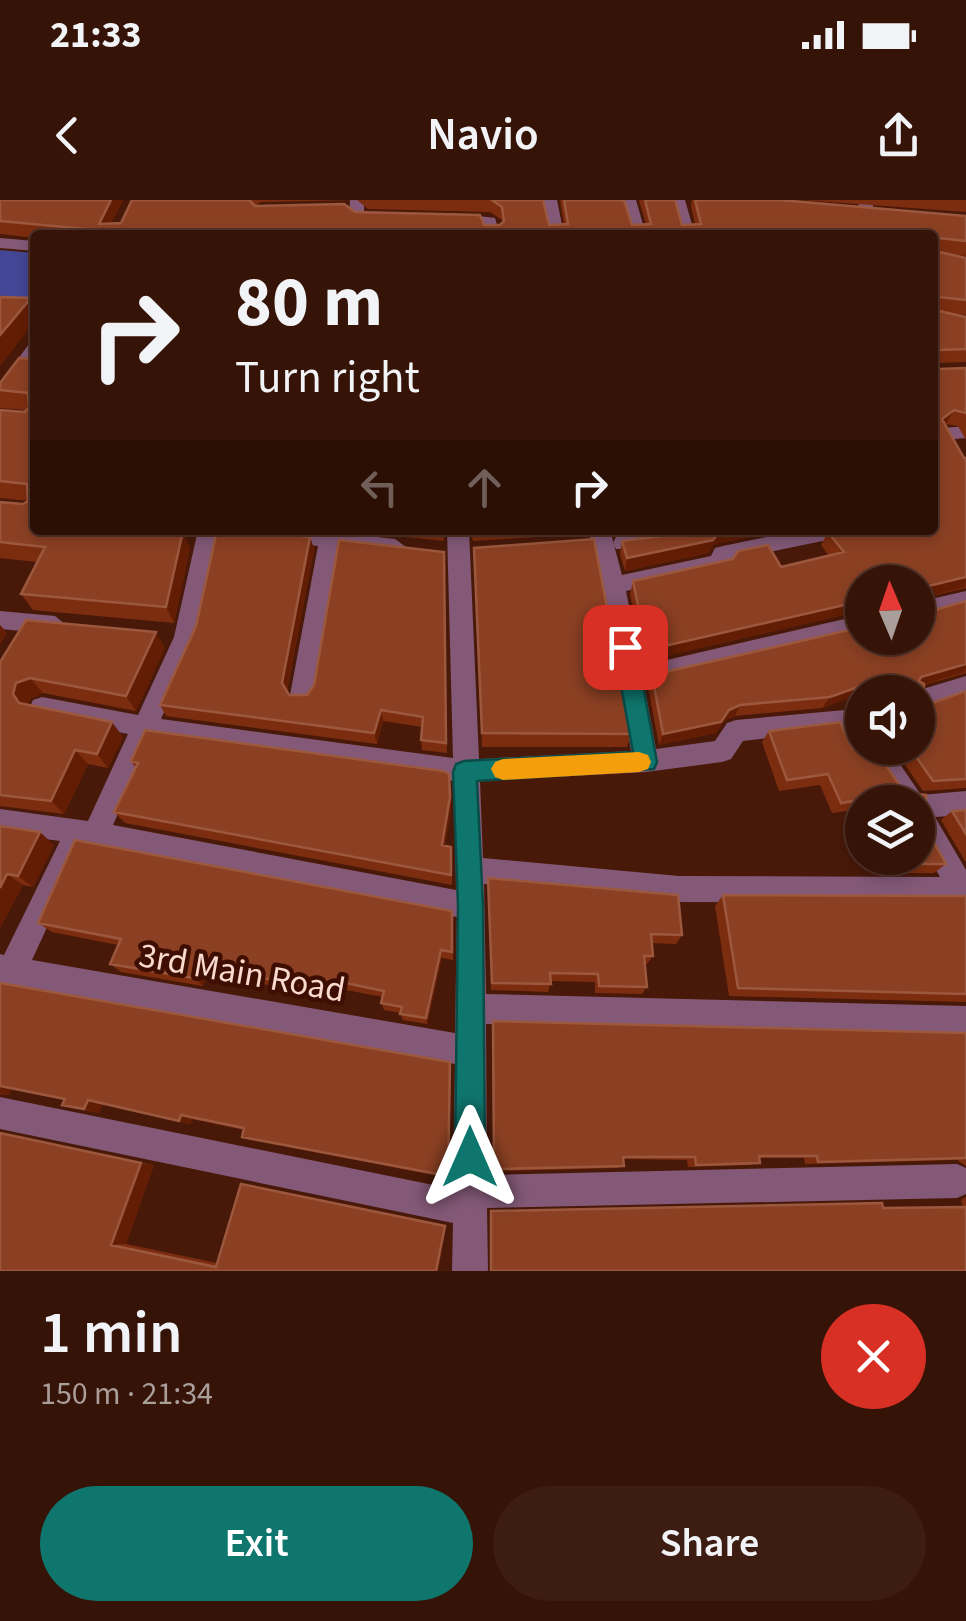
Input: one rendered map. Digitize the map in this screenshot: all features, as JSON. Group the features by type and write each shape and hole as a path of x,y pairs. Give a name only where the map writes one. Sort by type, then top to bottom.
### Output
{"street":[{"path":"452,200 449,224 491,228 487,200"},
{"path":"550,200 555,230"},
{"path":"629,200 637,230"},
{"path":"678,200 685,230"},
{"path":"849,211 867,206 888,214"},
{"path":"338,210 361,211"},
{"path":"0,243 30,246"},
{"path":"0,396 27,372"},
{"path":"6,970 146,726 208,535"},
{"path":"302,695 331,535 450,547 470,906 470,1271"},
{"path":"646,762 614,585 596,541 654,540 652,535"},
{"path":"614,585 698,569 719,562 723,554 813,535"},
{"path":"935,607 966,600"},
{"path":"0,620 25,631 88,628"},
{"path":"630,678 845,628"},
{"path":"935,696 966,686"},
{"path":"42,707 464,772 646,762 722,750 736,731 845,723"},
{"path":"935,806 966,804"},
{"path":"0,821 87,833 470,906"},
{"path":"935,840 965,892"},
{"path":"469,870 679,889 965,892"},
{"name":"3rd Main Road","path":"6,970 471,1051"},
{"path":"470,1009 966,1021"},
{"path":"0,1113 469,1201 956,1181"}],"shaded area":[{"path":"0,250 30,253 30,302 0,299"}],"building":[{"path":"0,200 111,200 99,224 121,223 132,200 249,200 255,206 344,204 355,212 480,215 484,225 500,225 504,221 502,207 492,200 543,200 549,225 568,224 564,200 624,200 632,225 651,224 645,200 675,200 682,225 701,224 695,200 780,200 966,216 966,241 939,238 938,241 938,230 97,230 0,221"},
{"path":"938,252 966,258 966,300 939,297 938,300"},
{"path":"0,297 30,298 30,299 0,335"},
{"path":"938,311 966,317 966,349 938,351"},
{"path":"19,358 30,359 30,535 182,535 166,607 21,594 45,547 0,542 0,502 28,501 27,484 0,481 0,410 24,412 29,408 28,393 0,390 0,383"},
{"path":"938,365 939,369 966,368 966,413 954,410 942,419 966,458 966,577 935,584 935,565 845,565 845,605 647,650 633,581 733,559 738,551 768,545 781,567 844,552 830,535 938,535"},
{"path":"216,535 310,537 282,683 289,695 307,695 314,685 339,540 444,552 446,743 421,740 423,717 381,710 374,733 160,705 196,626"},
{"path":"669,535 717,535 713,540 627,558 622,541"},
{"path":"594,539 631,734 482,733 474,548"},
{"path":"966,601 966,664 928,675 845,675 845,692 830,697 740,705 729,710 721,722 663,734 652,675 845,631 845,655 935,655 935,610"},
{"path":"26,620 156,632 126,696 30,678 16,683 13,694 19,703 112,722 97,754 75,750 51,801 0,795 0,662"},
{"path":"966,691 966,779 933,781 922,765 935,765 935,702"},
{"path":"840,722 845,732 845,765 886,765 899,785 845,785 845,802 841,803 828,774 787,780 769,731"},
{"path":"145,730 443,771 449,774 450,797 442,845 451,847 451,875 114,812 138,763 131,761"},
{"path":"966,810 966,834 952,811"},
{"path":"0,826 40,832 18,876 7,874 0,888"},
{"path":"75,840 452,911 452,952 441,950 426,1018 400,1014 402,1007 381,1003 384,991 336,981 333,993 199,964 194,978 110,964 121,939 38,923"},
{"path":"935,844 946,864 935,864"},
{"path":"488,878 678,895 682,935 651,934 653,956 644,956 647,987 599,986 598,974 550,973 551,984 492,983"},
{"path":"723,895 966,896 966,994 738,988"},
{"path":"0,983 450,1062 448,1176 242,1137 244,1128 181,1115 179,1121 88,1100 84,1109 62,1105 65,1099 0,1086"},
{"path":"493,1021 966,1033 966,1158 818,1162 817,1156 759,1156 760,1163 696,1165 695,1157 623,1157 624,1166 494,1169"},
{"path":"0,1133 141,1163 111,1245 216,1267 241,1184 445,1226 436,1271 0,1271"},
{"path":"882,1203 883,1208 966,1207 966,1271 491,1271 491,1211"}],"slow traffic":[{"path":"503,769 639,762"}],"route":[{"path":"470,1157 470,906 464,772 646,762 625,647"}]}
